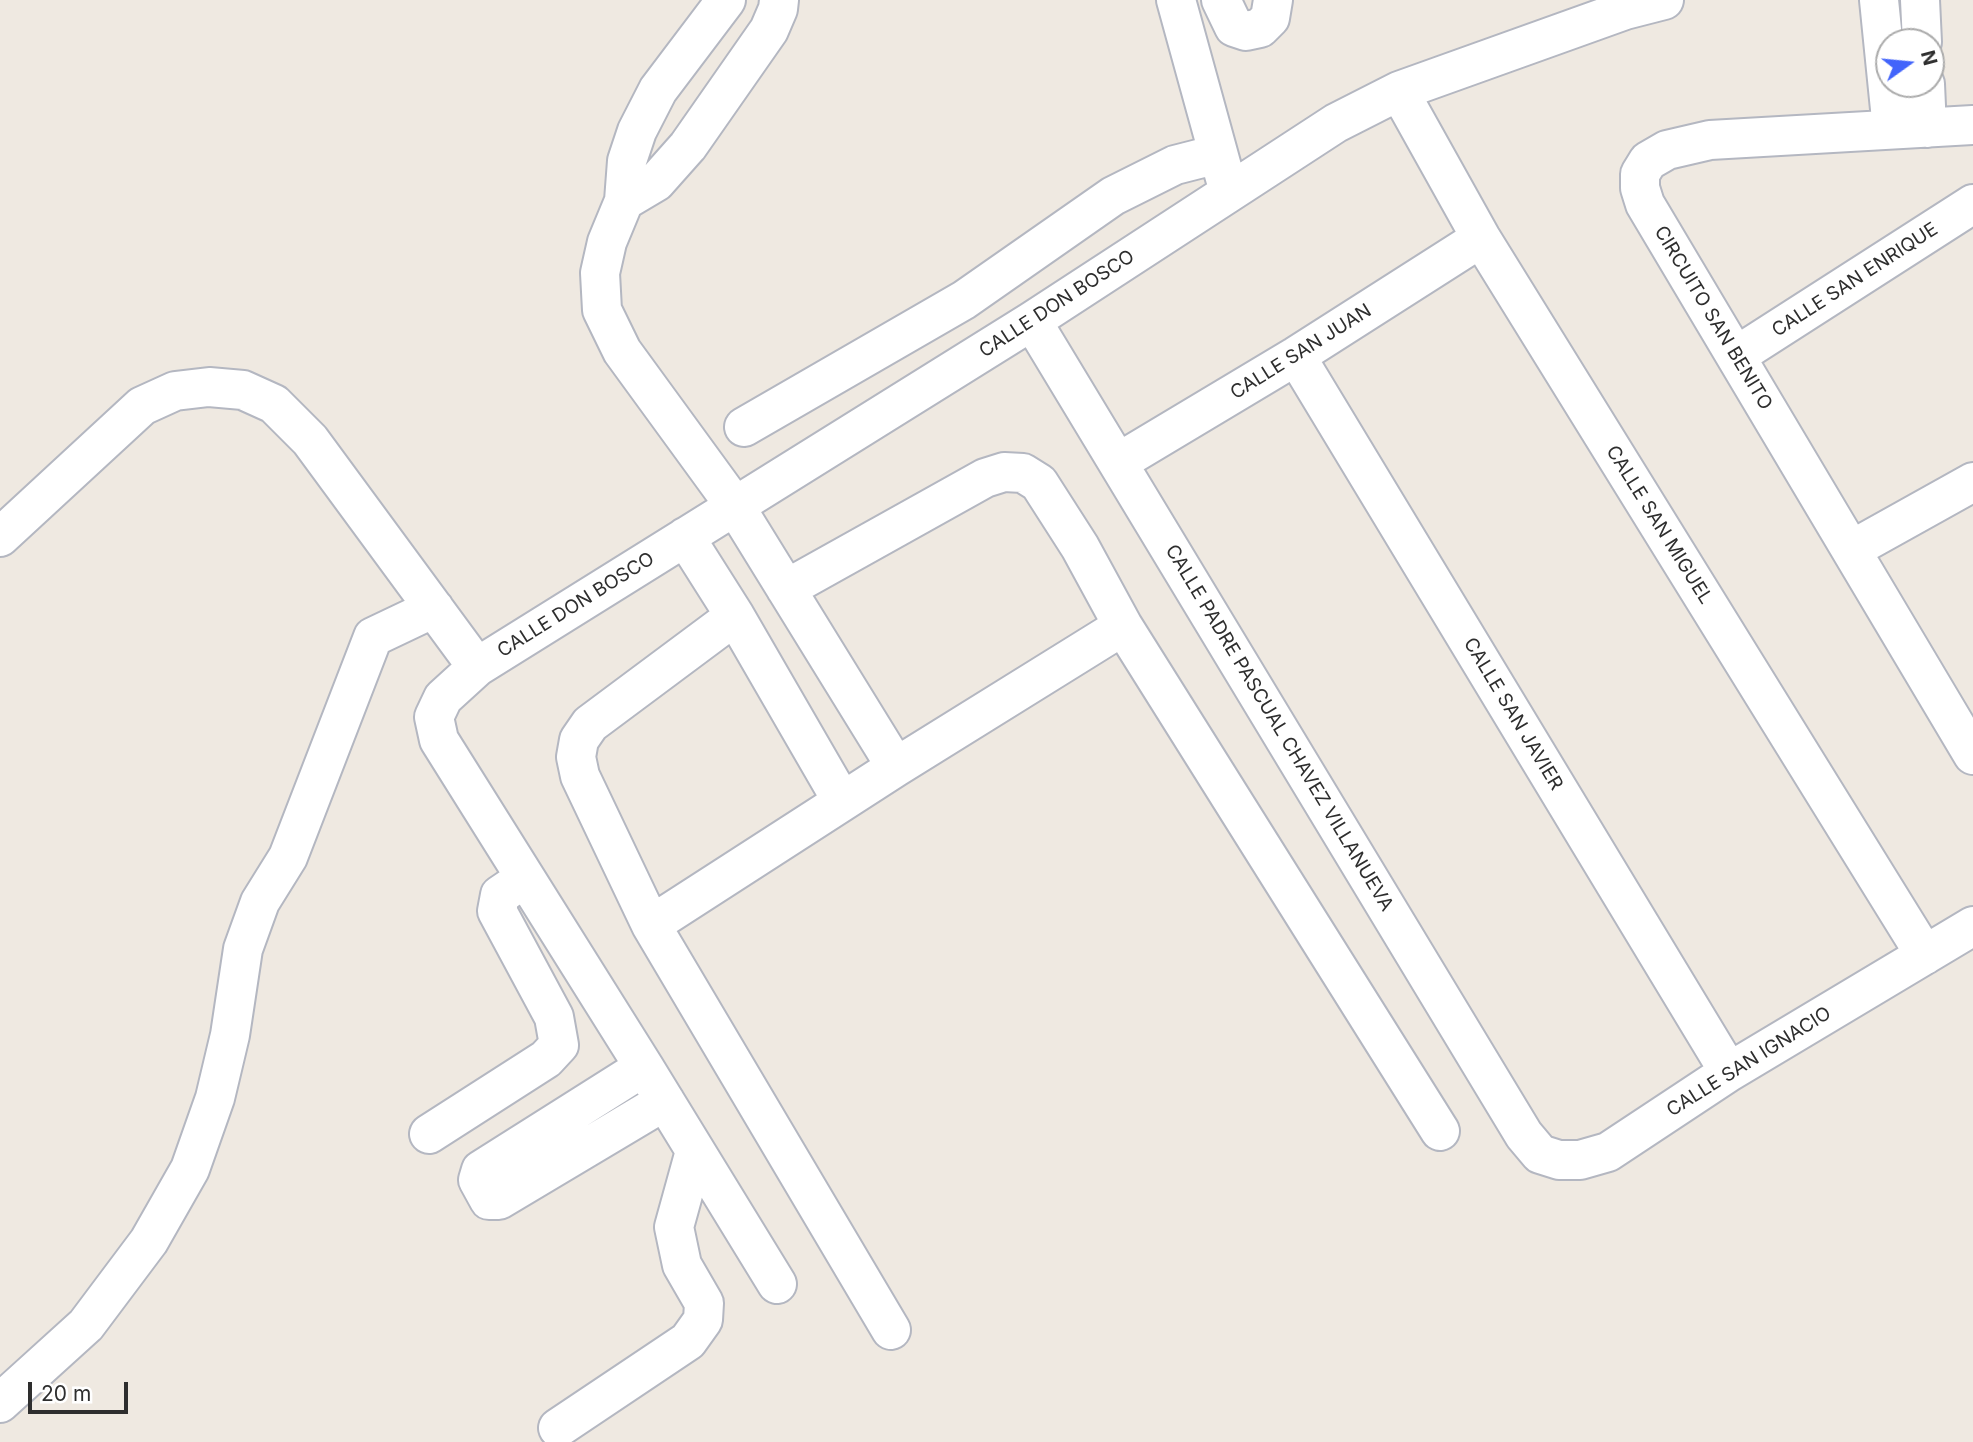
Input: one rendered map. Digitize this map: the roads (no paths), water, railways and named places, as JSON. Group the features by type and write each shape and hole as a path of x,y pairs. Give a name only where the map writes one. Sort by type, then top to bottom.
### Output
{"street":[{"path":"726,0 658,90 642,120 627,161 624,201 607,242 600,274 602,310 622,351 735,506 896,766"},
{"path":"624,201 656,182 688,146 769,30 779,0"},
{"path":"1176,0 1229,193"},
{"path":"1222,0 1234,27 1246,31 1260,28 1270,18 1273,0"},
{"name":"CALLE DON BOSCO","path":"777,1284 439,740 434,717 443,698 477,667 1032,321 1336,123 1399,91 1625,10 1664,0"},
{"path":"1879,0 1909,129"},
{"path":"1920,0 1922,28"},
{"name":"CALLE SAN MIGUEL","path":"1399,91 1482,238 1925,955"},
{"path":"1909,129 1920,98"},
{"name":"CIRCUITO SAN BENITO","path":"1973,125 1710,140 1667,150 1648,161 1640,174 1640,188 1645,204 1973,754"},
{"path":"744,427 964,300 1113,196 1144,178 1175,165 1218,153"},
{"name":"CALLE SAN ENRIQUE","path":"1736,356 1973,204"},
{"name":"CALLE SAN JUAN","path":"1119,462 1296,356 1482,238"},
{"name":"CALLE PADRE PASCUAL CHAVEZ VILLANUEVA","path":"1032,321 1524,1135"},
{"name":"CALLE SAN JAVIER","path":"1296,356 1730,1072"},
{"path":"0,537 142,406 175,391 209,387 243,390 274,404 310,440 477,667"},
{"path":"786,589 985,478 1003,472 1023,473 1039,482 1080,547 1123,626 1440,1131"},
{"path":"1851,550 1973,482"},
{"path":"685,537 735,616 842,801"},
{"path":"0,1403 86,1325 149,1241 190,1169 215,1098 230,1035 237,981 247,937 260,902 288,857 373,637 434,608"},
{"path":"735,616 590,724 579,740 576,757 580,776 651,925 891,1331"},
{"path":"651,925 896,766 1123,626"},
{"path":"772,679 822,648"},
{"path":"429,1134 545,1059 559,1045 554,1017 508,936 497,911 500,895 525,878"},
{"name":"CALLE SAN IGNACIO","path":"1524,1135 1540,1154 1559,1160 1580,1160 1608,1152 1730,1072 1973,926"},
{"path":"644,1067 481,1170 478,1180 489,1200 499,1200 665,1101"},
{"path":"558,1427 688,1341 703,1320 704,1303 682,1265 674,1227 695,1151"}]}
